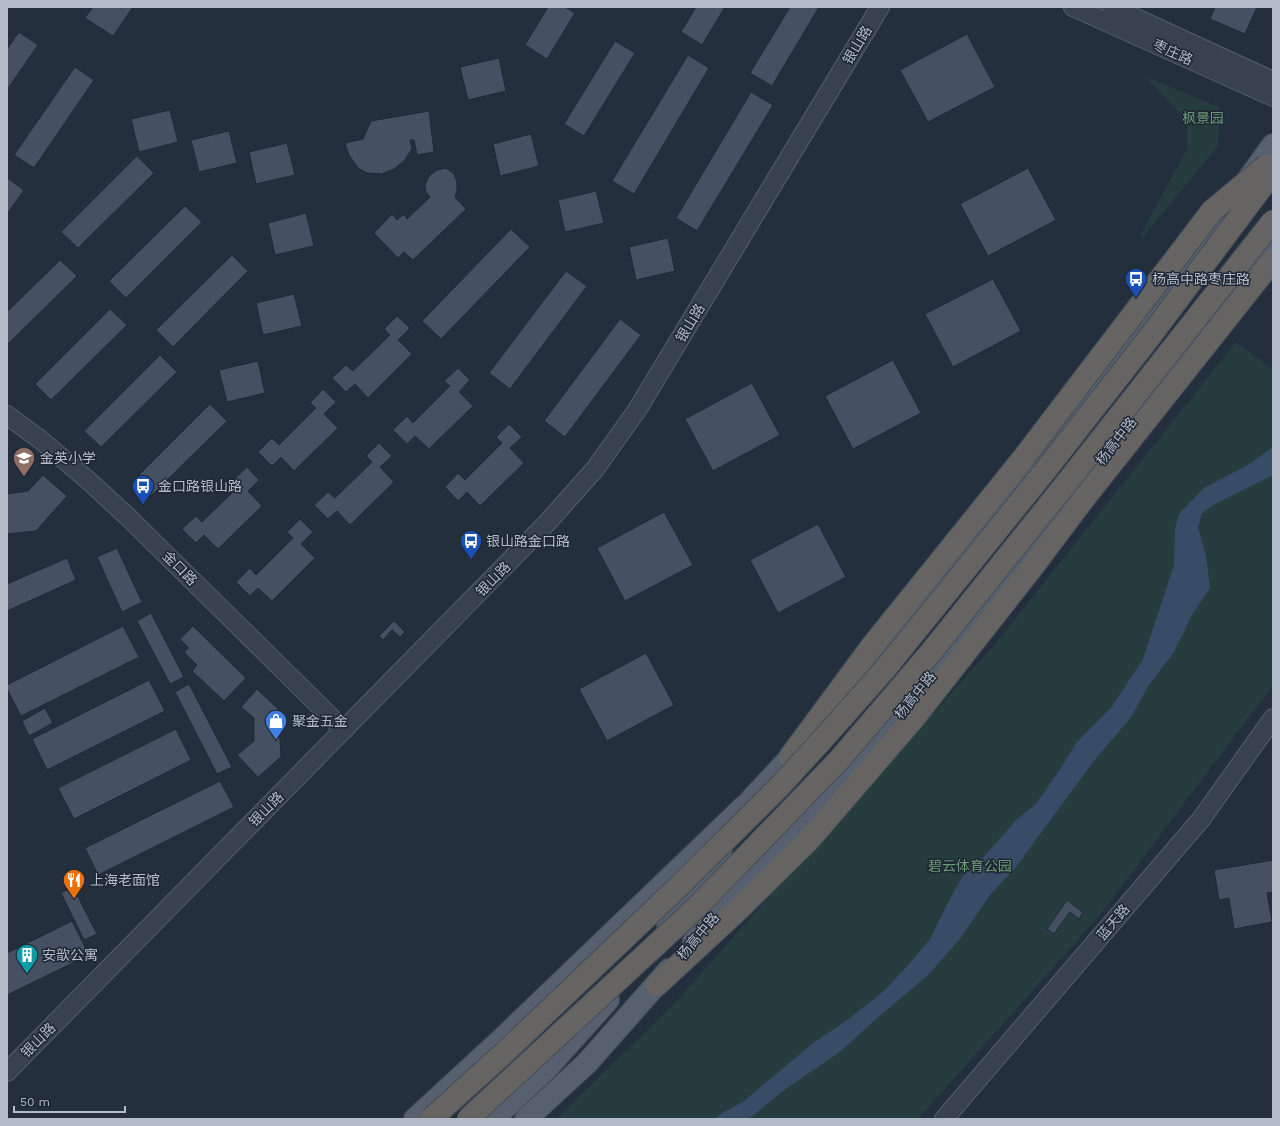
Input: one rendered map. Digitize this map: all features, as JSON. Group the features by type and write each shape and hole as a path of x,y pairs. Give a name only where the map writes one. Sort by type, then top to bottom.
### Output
{"highway":[{"path":"790,758 872,646 1025,456 1212,211 1273,161"},
{"path":"431,1119 504,1053 678,887 778,788 821,741 884,670 1048,467 1148,339 1273,172"},
{"name":"杨高中路","path":"468,1119 698,906 839,760 942,639 1273,220"},
{"path":"657,985 740,910 809,840 914,718 1034,565 1082,501 1273,260"}],"main road":[{"name":"杨高中路","path":"493,1119 546,1069 620,988 700,884 751,800 845,701 1148,318 1273,145"},
{"name":"杨高中路","path":"526,1119 588,1063 657,985 735,892 824,802 901,714 1190,346 1273,244"},
{"path":"415,1119 508,1034 751,800"}],"street":[{"name":"银山路","path":"7,1072 546,524 595,469 637,410 880,7"},
{"name":"枣庄路","path":"1073,7 1273,97"},
{"name":"枣庄路","path":"1112,7 1273,81"},
{"name":"金口路","path":"7,415 42,441 107,497 344,730"},
{"name":"蓝天路","path":"944,1119 1202,818 1271,726"}],"green space":[{"name":"枫景园","path":"1144,76 1219,107 1218,146 1142,238 1140,236 1187,149 1187,120"},
{"name":"碧云体育公园","path":"1236,342 1273,370 1273,685 1100,915 918,1119 556,1119 674,1004 995,644"}],"water":[{"path":"1273,447 1273,475 1215,504 1202,513 1198,527 1206,556 1210,588 1192,615 1174,652 1149,685 1131,717 1093,762 1016,867 990,895 960,939 928,975 841,1051 780,1093 754,1115 747,1119 715,1119 722,1113 743,1102 812,1044 850,1018 885,990 930,939 964,874 982,859 1017,819 1035,805 1077,742 1111,708 1143,659 1174,565 1175,529 1179,514 1204,488 1248,465"}],"building":[{"path":"93,7 133,7 113,36 85,18"},
{"path":"548,7 565,7 575,13 547,59 525,45"},
{"path":"696,7 725,7 702,45 681,32"},
{"path":"790,7 819,7 772,86 750,73"},
{"path":"1215,7 1257,7 1245,34 1210,19"},
{"path":"19,32 38,45 7,90 7,49"},
{"path":"967,34 995,87 928,122 900,70"},
{"path":"615,41 635,53 584,136 564,124"},
{"path":"688,55 709,68 634,194 612,181"},
{"path":"499,58 506,91 468,100 460,67"},
{"path":"75,67 94,80 34,168 14,155"},
{"path":"751,92 773,105 697,231 676,218"},
{"path":"170,110 178,142 139,152 131,119"},
{"path":"429,111 434,152 417,155 414,140 410,140 412,149 404,161 394,169 381,174 367,173 358,168 349,155 345,143 363,139 371,121"},
{"path":"229,131 237,163 199,172 191,140"},
{"path":"531,134 539,166 500,176 493,144"},
{"path":"287,143 295,175 256,184 249,152"},
{"path":"137,156 154,173 78,248 61,232"},
{"path":"446,168 454,174 457,182 455,197 466,209 413,260 404,252 398,258 374,233 392,214 397,220 404,214 407,219 430,197 426,192 425,185 429,176 437,170"},
{"path":"1028,168 1056,220 988,256 960,204"},
{"path":"7,178 24,190 7,214"},
{"path":"596,191 604,223 565,232 558,200"},
{"path":"185,206 202,222 126,298 109,281"},
{"path":"306,213 314,246 275,255 268,223"},
{"path":"511,229 530,247 441,339 422,321"},
{"path":"668,238 675,271 636,280 629,247"},
{"path":"232,255 248,271 173,347 156,330"},
{"path":"60,260 77,276 7,345 7,312"},
{"path":"566,271 587,286 510,389 489,373"},
{"path":"993,279 1021,331 953,367 925,314"},
{"path":"294,294 302,326 263,335 256,303"},
{"path":"110,309 127,325 51,400 35,384"},
{"path":"397,316 410,328 398,340 412,354 368,398 355,384 346,392 332,378 346,365 353,371 390,335 384,329"},
{"path":"620,319 641,335 565,437 544,421"},
{"path":"160,355 177,372 101,447 84,431"},
{"path":"893,360 921,413 853,449 825,396"},
{"path":"258,361 265,393 227,402 219,370"},
{"path":"458,368 470,380 459,392 473,406 429,449 415,436 407,444 393,430 407,416 413,423 450,386 444,381"},
{"path":"752,383 780,435 713,471 685,419"},
{"path":"323,389 336,402 324,414 338,428 294,471 281,457 272,466 258,452 272,438 279,445 316,408 310,403"},
{"path":"210,404 227,421 151,496 134,480"},
{"path":"509,424 522,437 510,448 524,463 480,506 467,492 458,501 445,487 458,473 465,480 502,443 496,437"},
{"path":"379,443 392,456 380,467 394,482 350,525 337,511 328,519 314,505 328,492 335,498 372,462 366,456"},
{"path":"247,467 259,480 248,491 262,506 218,549 204,535 196,543 182,529 196,516 202,522 239,486 233,480"},
{"name":"金英小学","path":"43,475 67,496 36,531 7,534 7,494 28,491"},
{"path":"664,512 693,565 625,601 597,548"},
{"path":"300,519 313,532 301,544 315,558 272,601 258,588 250,596 236,582 250,568 256,575 293,538 287,532"},
{"path":"818,524 846,577 778,613 750,560"},
{"path":"117,548 142,602 122,612 97,557"},
{"path":"67,558 76,580 7,611 7,584"},
{"path":"151,613 184,677 170,684 137,621"},
{"path":"394,621 405,632 400,637 392,630 383,640 379,636"},
{"path":"123,626 139,657 21,716 7,689 7,685"},
{"path":"193,626 246,678 224,701 192,671 197,665 184,652 189,648 180,639"},
{"path":"646,653 674,705 607,741 579,689"},
{"path":"149,680 165,711 47,770 32,739"},
{"path":"189,684 232,767 217,774 175,692"},
{"path":"257,689 278,709 281,757 258,777 237,755 254,741 254,718 241,707"},
{"path":"45,708 53,723 29,736 22,721"},
{"path":"176,729 191,760 74,819 58,788"},
{"path":"220,781 234,807 98,875 85,848"},
{"path":"1273,860 1273,892 1267,893 1272,922 1234,929 1229,898 1219,900 1214,870"},
{"path":"73,887 97,934 84,940 61,893"},
{"path":"1067,900 1083,912 1079,919 1070,912 1054,934 1047,929"},
{"name":"安歆公寓","path":"72,921 89,955 7,995 7,953"}],"place":[{"name":"杨高中路枣庄路","path":"1136,298"},
{"name":"金英小学","path":"24,478"},
{"name":"金口路银山路","path":"143,506"},
{"name":"银山路金口路","path":"471,560"},
{"name":"聚金五金","path":"276,740"},
{"name":"上海老面馆","path":"74,900"},
{"name":"安歆公寓","path":"27,974"}]}
